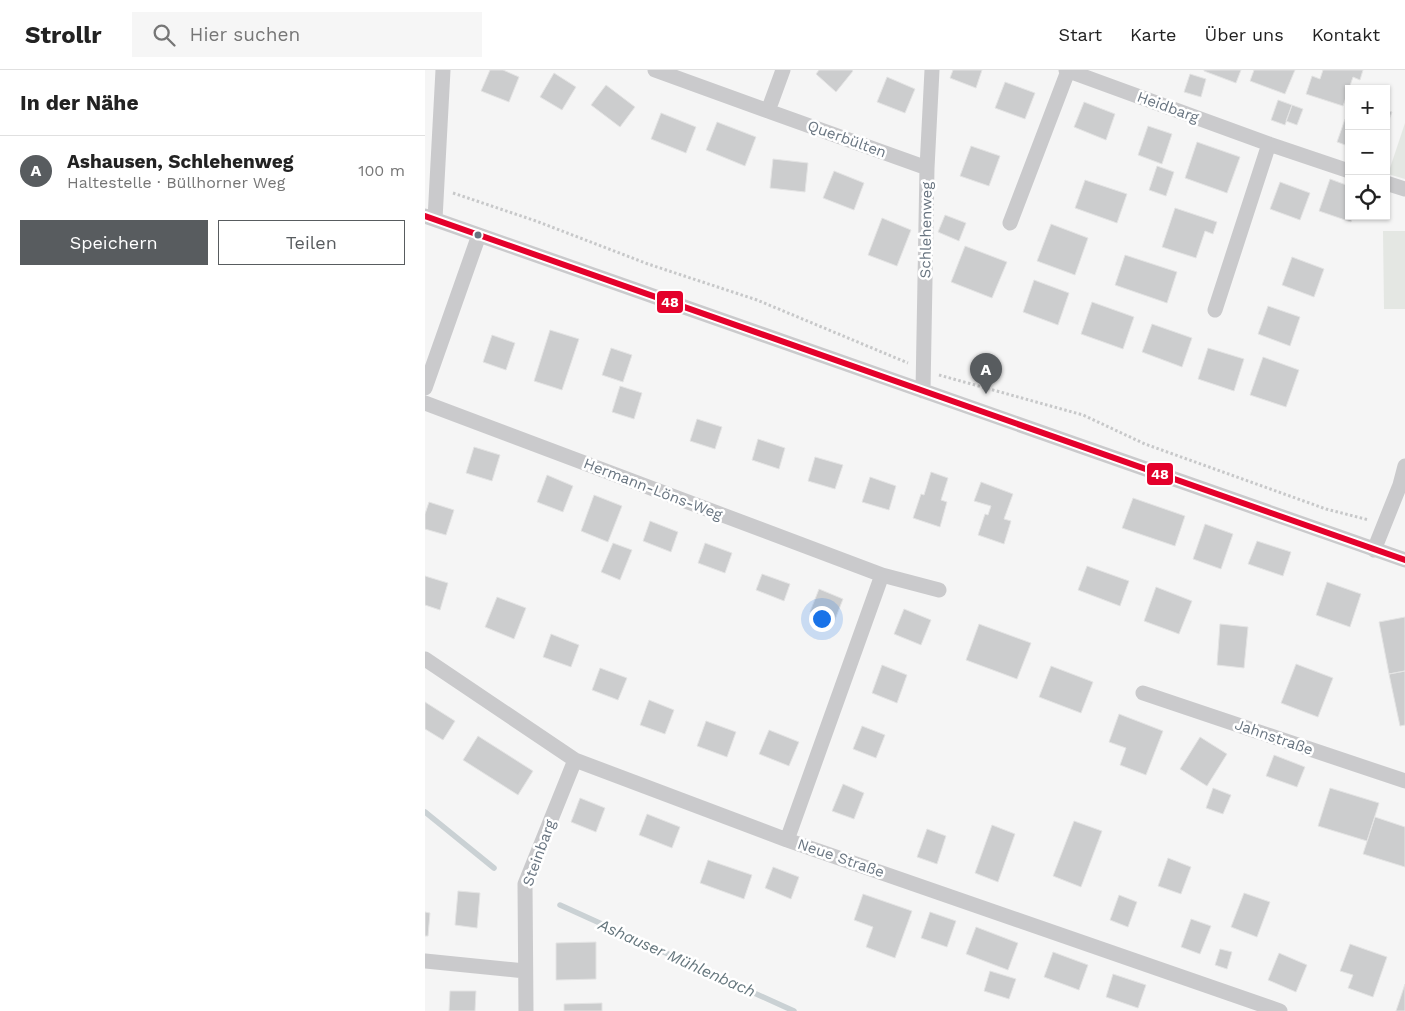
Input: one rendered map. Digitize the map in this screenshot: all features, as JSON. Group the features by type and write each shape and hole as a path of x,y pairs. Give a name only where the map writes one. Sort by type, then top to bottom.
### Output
{"street":[{"path":"443,70 437,188 430,218 1405,560"},
{"name":"Querbülten","path":"655,70 927,168"},
{"path":"768,111 783,70"},
{"name":"Schlehenweg","path":"923,391 927,168 932,70"},
{"name":"Heidbarg","path":"1010,223 1067,70 1345,170"},
{"path":"1215,310 1269,144"},
{"path":"1390,184 1405,189"},
{"path":"425,388 479,235"},
{"name":"Hermann-Löns-Weg","path":"425,403 882,574 939,590"},
{"path":"1374,550 1400,485 1405,466"},
{"path":"787,840 882,574"},
{"name":"Neue Straße","path":"425,659 575,760 787,840 1280,1011"},
{"name":"Jahnstraße","path":"1143,693 1405,781"},
{"name":"Steinbarg","path":"526,1011 525,884 575,760"},
{"path":"425,961 525,971"}],"path":[{"path":"437,188 536,222 648,264 757,300 924,370 1083,415 1145,444 1327,509 1385,524"}],"shaded area":[{"path":"1405,123 1405,179 1390,175 1390,168"},
{"path":"1383,231 1405,231 1405,309 1384,309"}],"building":[{"path":"490,70 503,70 519,77 509,102 481,91"},
{"path":"819,70 853,71 836,92 816,74"},
{"path":"953,70 982,70 976,88 950,78"},
{"path":"1204,70 1241,70 1236,83"},
{"path":"1254,70 1295,70 1285,94 1250,81"},
{"path":"1323,70 1363,70 1360,80 1353,77 1350,85 1345,85 1343,106 1306,94 1312,76 1320,79"},
{"path":"554,73 576,87 562,110 540,97"},
{"path":"1190,74 1206,79 1201,97 1184,92"},
{"path":"887,77 915,89 905,113 877,102"},
{"path":"1005,82 1035,93 1025,119 995,108"},
{"path":"606,85 635,107 620,127 591,105"},
{"path":"1278,100 1292,105 1285,125 1271,120"},
{"path":"1084,102 1115,114 1106,140 1074,127"},
{"path":"1292,105 1303,109 1297,125 1286,121"},
{"path":"661,113 696,127 686,153 651,139"},
{"path":"1345,119 1345,145 1337,142"},
{"path":"717,122 756,137 745,166 706,150"},
{"path":"1148,126 1172,134 1162,164 1138,155"},
{"path":"1197,142 1240,157 1227,193 1185,178"},
{"path":"971,146 1000,156 989,186 960,176"},
{"path":"773,159 808,163 805,192 770,188"},
{"path":"1157,166 1174,172 1166,196 1149,190"},
{"path":"834,171 864,183 854,210 823,198"},
{"path":"1330,179 1345,185 1345,220 1319,211"},
{"path":"1085,180 1127,194 1117,223 1075,208"},
{"path":"1280,182 1310,193 1300,220 1270,209"},
{"path":"1175,208 1217,222 1213,234 1205,231 1196,258 1162,247"},
{"path":"945,215 966,223 959,241 938,232"},
{"path":"882,218 911,230 897,266 868,255"},
{"path":"1051,224 1088,238 1075,275 1037,261"},
{"path":"965,246 1007,262 992,298 951,282"},
{"path":"1125,255 1177,272 1167,303 1115,285"},
{"path":"1292,257 1324,269 1314,297 1282,285"},
{"path":"1034,280 1069,293 1058,325 1023,312"},
{"path":"1092,302 1134,317 1123,349 1081,334"},
{"path":"1268,306 1300,317 1290,346 1258,334"},
{"path":"1152,324 1192,338 1182,367 1142,352"},
{"path":"550,330 579,339 562,390 534,381"},
{"path":"492,335 515,343 506,370 483,362"},
{"path":"611,348 632,355 623,382 602,375"},
{"path":"1208,348 1244,359 1234,391 1198,379"},
{"path":"1263,357 1299,370 1286,407 1250,395"},
{"path":"620,386 642,393 634,419 612,412"},
{"path":"697,419 722,427 715,449 690,441"},
{"path":"758,439 785,448 779,469 752,460"},
{"path":"474,447 500,455 492,481 466,473"},
{"path":"815,457 843,465 835,489 808,481"},
{"path":"931,472 948,478 941,500 947,502 940,527 913,518 921,494 924,495"},
{"path":"547,475 573,486 563,512 537,502"},
{"path":"870,477 896,486 889,510 862,502"},
{"path":"981,482 1013,494 1004,519 1011,521 1004,544 978,535 985,514 988,515 991,506 974,501"},
{"path":"594,495 622,506 608,542 581,531"},
{"path":"1133,498 1185,516 1175,546 1122,528"},
{"path":"429,502 454,510 446,535 425,529 425,514"},
{"path":"650,521 678,532 671,552 643,541"},
{"path":"1205,524 1233,534 1221,569 1193,559"},
{"path":"1257,541 1291,552 1283,576 1248,564"},
{"path":"613,543 632,550 620,580 601,572"},
{"path":"705,543 732,553 725,573 698,563"},
{"path":"1087,566 1129,581 1120,606 1078,590"},
{"path":"762,574 790,584 784,601 756,590"},
{"path":"425,576 448,583 440,610 425,605"},
{"path":"1327,582 1361,594 1350,627 1316,615"},
{"path":"1156,587 1192,601 1179,634 1144,621"},
{"path":"819,589 843,599 834,622 810,612"},
{"path":"497,597 526,608 514,639 485,627"},
{"path":"904,609 931,620 921,645 894,634"},
{"path":"1405,617 1405,671 1389,674 1379,622"},
{"path":"979,624 1031,643 1017,679 966,660"},
{"path":"1220,624 1248,627 1244,668 1217,665"},
{"path":"551,634 579,645 571,667 543,657"},
{"path":"1296,664 1333,678 1318,717 1281,703"},
{"path":"882,665 907,675 897,703 872,693"},
{"path":"1051,666 1093,682 1081,713 1039,697"},
{"path":"600,668 627,678 618,700 592,690"},
{"path":"1405,671 1405,725 1400,726 1389,674"},
{"path":"649,700 674,710 665,734 640,725"},
{"path":"425,702 455,721 443,740 425,729"},
{"path":"1119,714 1163,731 1146,775 1120,765 1126,748 1109,742"},
{"path":"706,721 736,732 727,757 697,746"},
{"path":"862,726 885,735 876,758 853,749"},
{"path":"769,730 799,742 789,766 759,754"},
{"path":"478,736 533,771 518,795 463,760"},
{"path":"1200,737 1227,754 1207,786 1180,769"},
{"path":"1274,755 1305,767 1297,787 1266,776"},
{"path":"843,784 864,793 854,819 832,811"},
{"path":"1213,788 1231,795 1223,814 1206,808"},
{"path":"1330,788 1379,803 1367,841 1318,826"},
{"path":"580,798 605,808 596,832 571,822"},
{"path":"647,814 680,827 672,848 639,835"},
{"path":"1375,817 1405,827 1405,867 1363,854"},
{"path":"1074,821 1102,831 1081,887 1053,876"},
{"path":"992,825 1015,834 998,882 975,873"},
{"path":"927,829 946,836 937,864 917,857"},
{"path":"1168,858 1191,867 1181,894 1158,886"},
{"path":"708,860 752,875 744,899 700,883"},
{"path":"773,867 799,877 791,899 765,888"},
{"path":"458,891 480,893 477,928 455,925"},
{"path":"1244,893 1270,902 1257,937 1231,927"},
{"path":"863,894 912,911 895,958 866,947 873,927 854,920"},
{"path":"1119,895 1137,902 1128,927 1110,920"},
{"path":"425,912 430,913 428,936 425,936"},
{"path":"930,912 956,921 947,947 921,938"},
{"path":"1191,919 1211,926 1200,954 1181,947"},
{"path":"976,927 1018,943 1008,970 966,954"},
{"path":"596,942 596,979 556,980 556,943"},
{"path":"1350,944 1387,957 1373,997 1348,988 1353,975 1340,971"},
{"path":"1220,949 1232,952 1227,969 1215,965"},
{"path":"1053,952 1088,965 1079,990 1044,977"},
{"path":"1279,953 1307,965 1296,992 1268,980"},
{"path":"990,971 1016,979 1009,999 984,991"},
{"path":"1113,974 1146,985 1138,1008 1106,997"},
{"path":"1405,984 1405,1011 1396,1011"},
{"path":"450,991 476,991 475,1011 449,1011"},
{"path":"602,1003 602,1011 564,1011 564,1004"}],"waterway":[{"name":"Ashauser Mühlenbach","path":"425,812 494,868"},
{"name":"Ashauser Mühlenbach","path":"560,905 794,1011"}],"transit line":[{"name":"48","path":"425,216 1405,560"}],"place":[{"name":"Ashausen, Schlehenweg","path":"986,394"}]}
